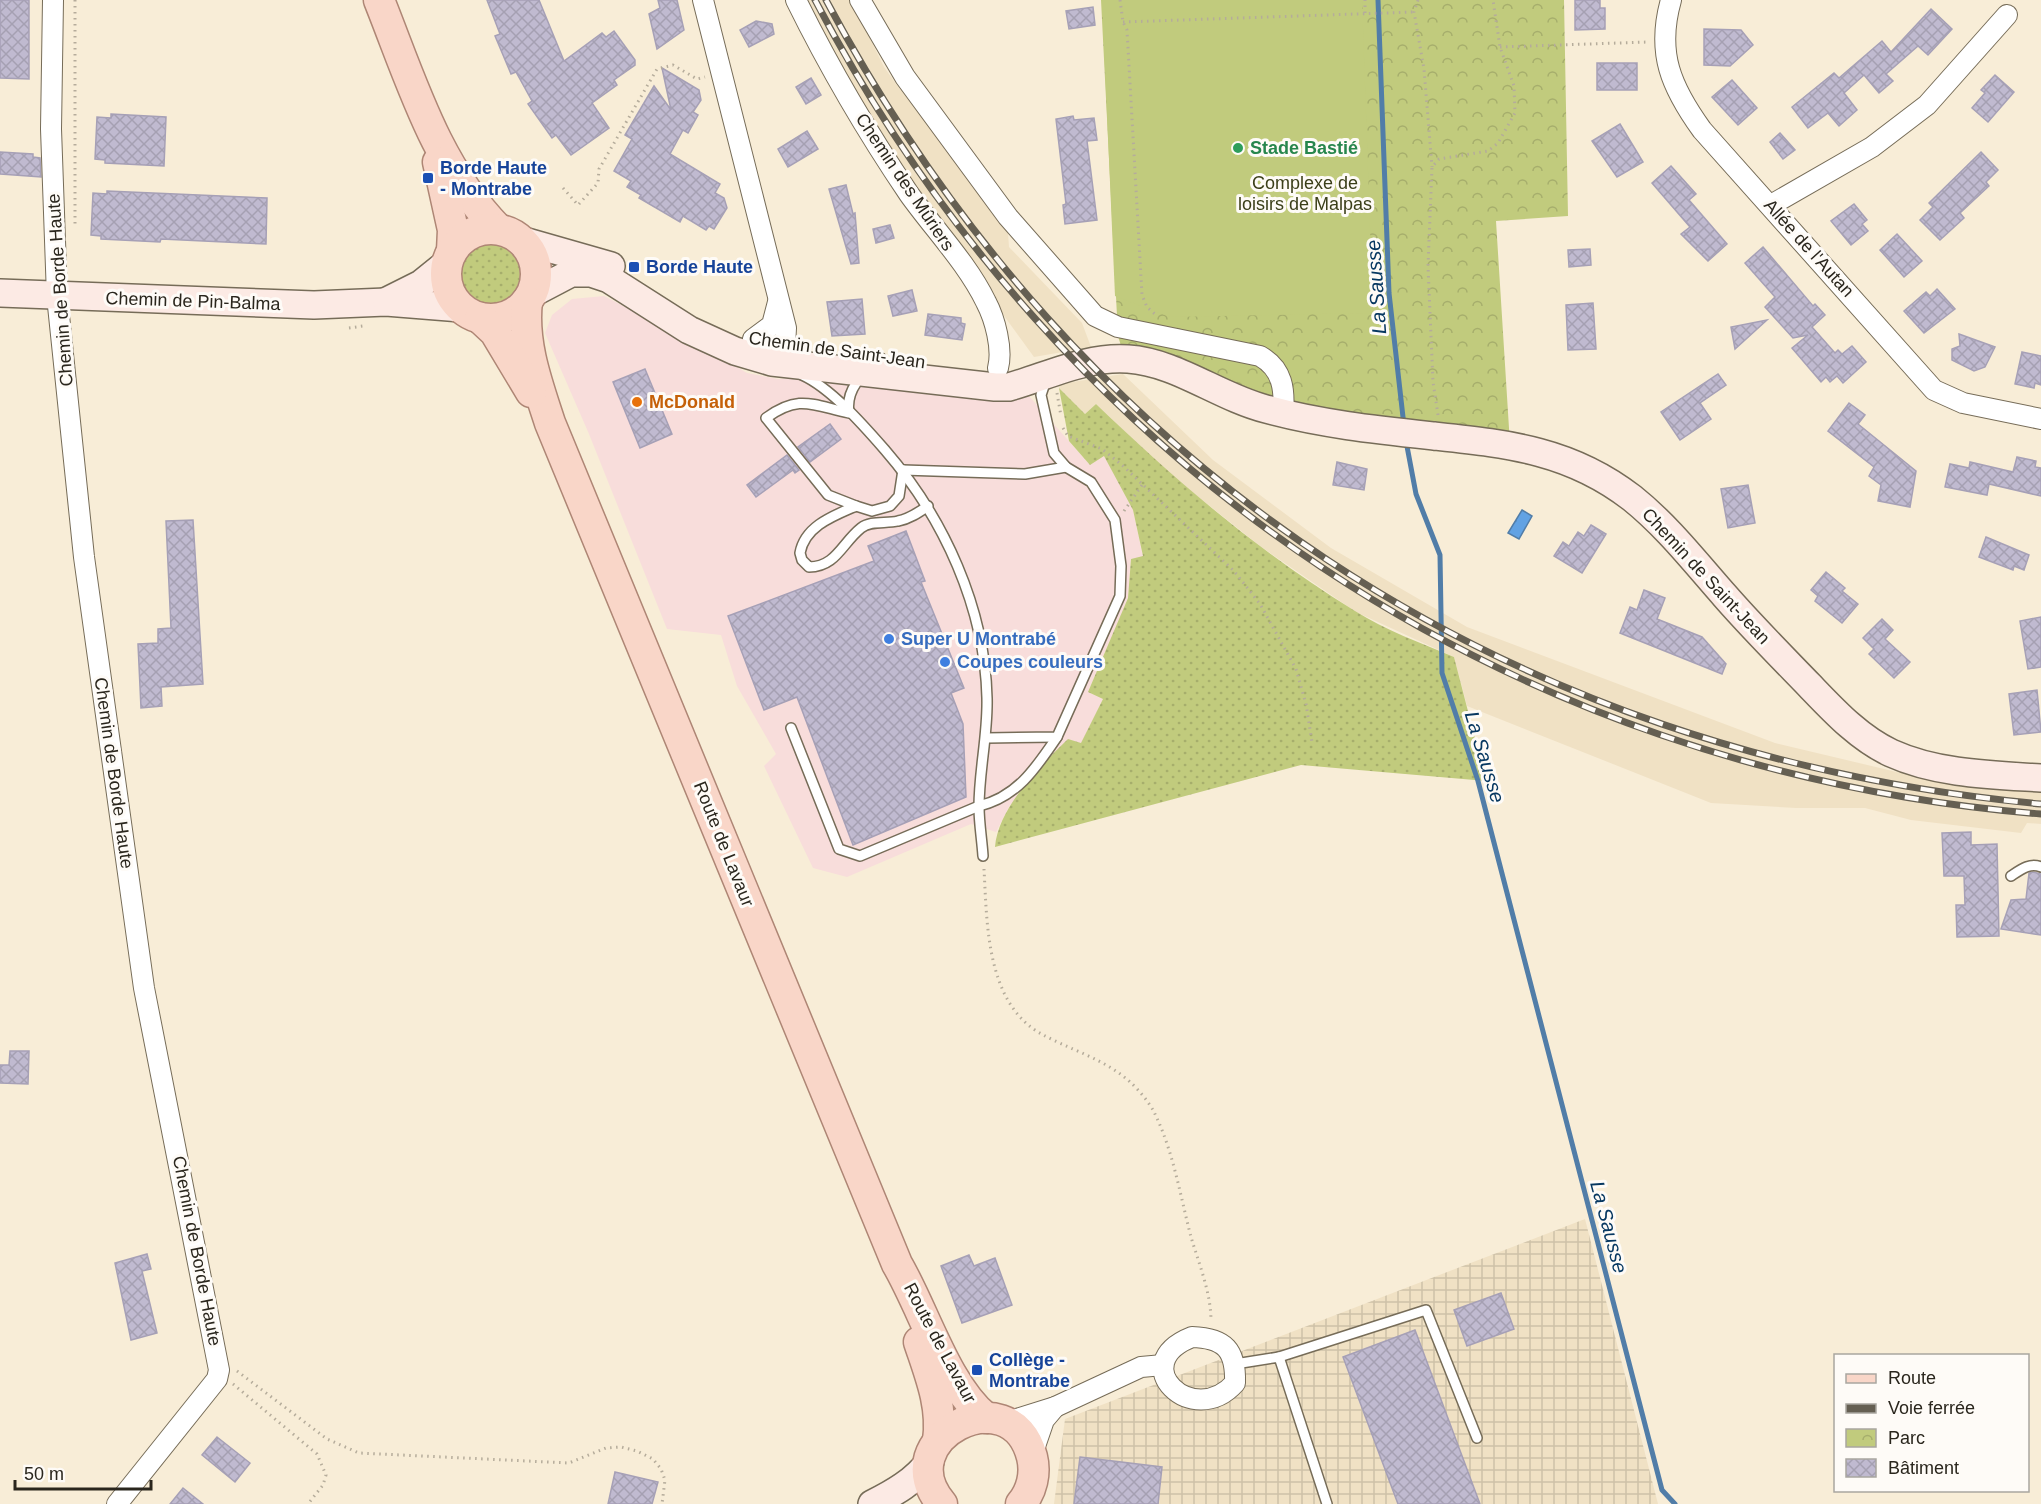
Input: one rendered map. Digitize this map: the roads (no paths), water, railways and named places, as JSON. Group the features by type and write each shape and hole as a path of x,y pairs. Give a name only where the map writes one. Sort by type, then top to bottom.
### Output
{"main road":[{"path":"379,0 435,141 453,230 447,287 470,313 506,316 529,297 536,275 532,255 468,192 435,141"},
{"path":"449,257 467,235 488,228 509,234"},
{"name":"Route de Lavaur","path":"529,297 525,319 528,343 534,374 550,423 897,1264 958,1372 974,1408 995,1417 1016,1431 1032,1455"},
{"name":"Route de Lavaur","path":"470,313 495,332 550,423"},
{"name":"Route de Lavaur","path":"897,1264 903,1292 936,1394 940,1424 934,1451 933,1489 942,1504"},
{"path":"934,1451 959,1423 995,1417"},
{"path":"1023,1503 1033,1479 1032,1455"}],"street":[{"name":"Chemin de Borde Haute","path":"53,0 51,129 57,296 84,557 144,988 218,1362 217,1379 117,1504"},
{"path":"703,0 786,328 778,354"},
{"name":"Chemin des Mûriers","path":"796,0 866,127 986,302 995,327 1000,362 1036,379"},
{"path":"860,0 905,77 1008,217 1095,316 1118,327 1260,356 1270,362 1281,381 1284,393 1283,414"},
{"name":"Allée de l'Autan","path":"1671,0 1666,18 1665,40 1670,71 1678,98 1702,130 1934,390 1963,404 2041,419"},
{"path":"1771,205 1872,147 1927,105 2007,15"},
{"name":"Chemin de Saint-Jean","path":"509,234 619,270 682,312 703,323 753,339 778,354"},
{"name":"Chemin de Pin-Balma","path":"386,302 421,284 449,257"},
{"name":"Chemin de Saint-Jean","path":"529,297 571,273 591,273 609,279 689,330 735,351 872,366 995,387 1115,359 1142,361 1165,368 1236,400 1283,414 1394,432 1430,427 1537,450 1579,465 1623,492 1681,545 1755,630 1828,705 1874,744 1929,765 1988,774 2041,778"},
{"name":"Chemin de Pin-Balma","path":"0,293 314,305 386,302 470,313"},
{"path":"753,339 772,325 778,302"},
{"path":"1192,1337 1208,1338 1224,1346 1231,1353 1235,1364 1235,1383 1227,1392 1218,1397 1196,1400 1174,1392 1164,1378 1163,1365 1169,1351 1177,1343 1192,1337"},
{"path":"995,1417 1055,1407 1141,1366 1163,1365"},
{"path":"1032,1455 1044,1420 1055,1407"},
{"path":"872,1504 894,1493 920,1473 934,1451"}],"lane":[{"path":"778,354 815,381 903,470 928,506 970,602 982,652 987,696 987,738 979,806 983,856"},
{"path":"849,413 848,405 852,387 872,366"},
{"path":"792,728 839,849 860,856 979,806 1000,801 1020,784 1057,737 1119,596 1121,566 1115,520 1090,482 1066,467 1054,453 1036,379"},
{"path":"849,413 797,402 784,405 766,418 828,495 856,506 872,510 890,506 899,496 903,470"},
{"path":"903,470 1025,474 1066,467"},
{"path":"856,506 824,520 808,535 800,553 802,561 809,567 821,567 836,556 861,528 898,521 915,515 928,506"},
{"path":"987,738 1057,737"},
{"path":"2011,876 2023,867 2037,865 2041,867"},
{"path":"1235,1364 1279,1358 1426,1310 1477,1438"},
{"path":"1279,1358 1327,1504"}],"water":[{"path":"1522,510 1532,516 1519,539 1508,533"}],"waterway":[{"name":"La Sausse","path":"1378,0 1389,293 1404,426"},
{"name":"La Sausse","path":"1406,441 1416,494 1440,555 1442,673 1478,781 1662,1490 1675,1504"}],"railway":[{"path":"815,0 917,168 1036,319 1171,453 1322,567 1485,661 1660,735 1846,786 2041,814"},
{"path":"826,0 929,168 1047,318 1181,449 1328,561 1489,653 1662,724 1846,775 2041,804"}],"place":[{"name":"Stade Bastié","path":"1238,148"},
{"name":"Borde Haute - Montrabe","path":"428,178"},
{"name":"Borde Haute","path":"634,267"},
{"name":"McDonald","path":"637,402"},
{"name":"Super U Montrabé","path":"889,639"},
{"name":"Coupes couleurs","path":"945,662"},
{"name":"Collège - Montrabe","path":"977,1370"}],"park label":[{"name":"Complexe de loisirs de Malpas","path":"1305,193"}]}
